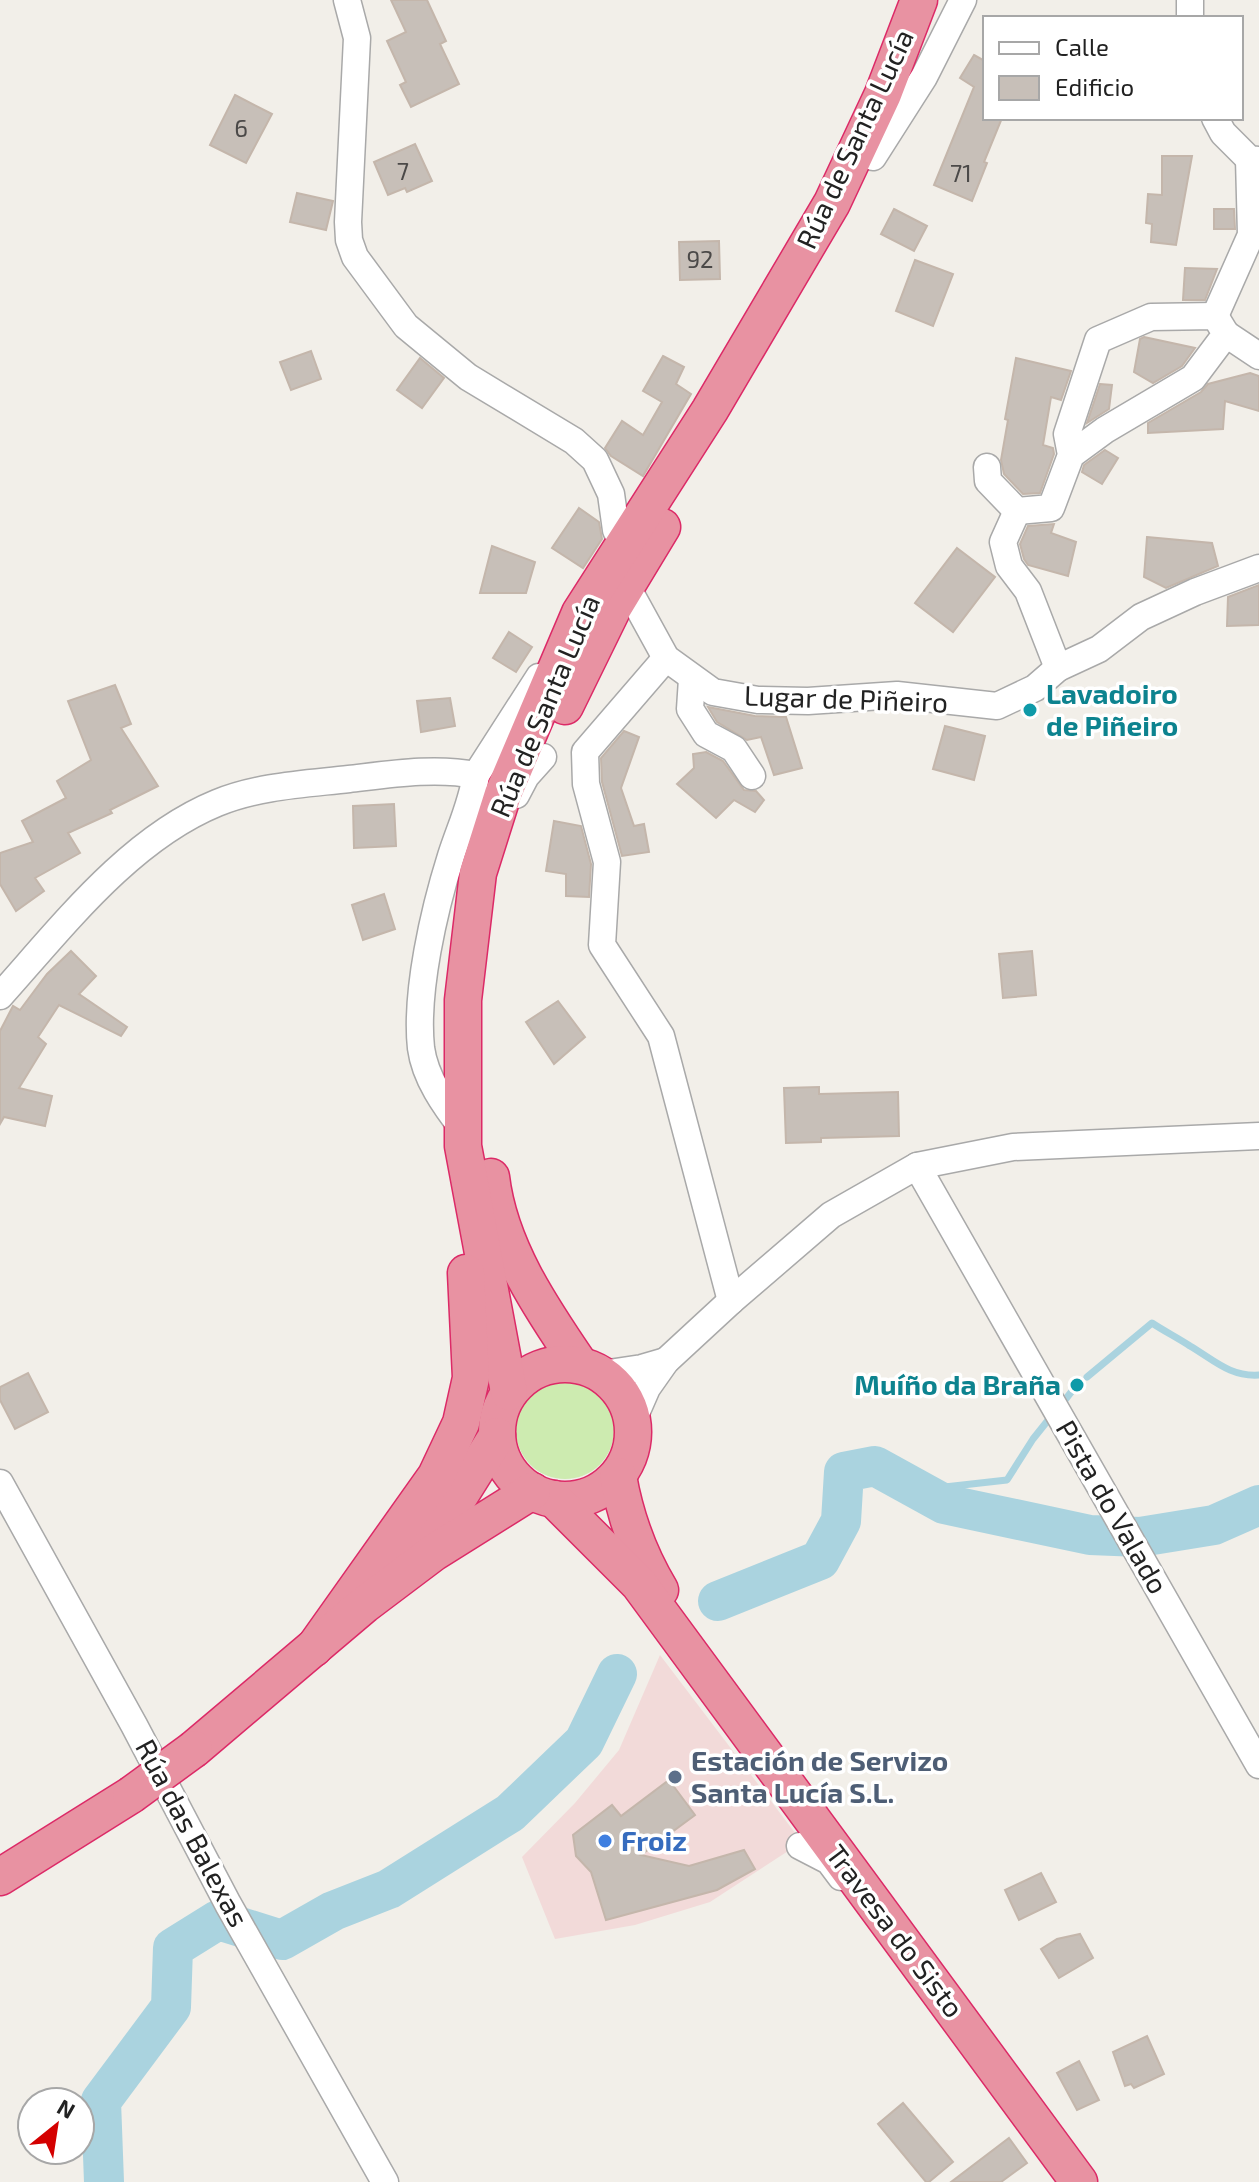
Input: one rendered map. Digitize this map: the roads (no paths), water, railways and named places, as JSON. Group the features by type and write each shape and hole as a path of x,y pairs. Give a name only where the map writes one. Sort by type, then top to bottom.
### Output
{"highway":[{"name":"Rúa de Santa Lucía","path":"509,1392 468,1172 463,1129 463,1000 478,873 503,794 580,613 710,410 832,203 883,94 919,0"},
{"name":"Rúa de Santa Lucía","path":"591,1370 530,1287 509,1242 494,1197 484,1122 484,1001 503,877 524,802 563,710 613,608 762,359 873,157 938,0"},
{"path":"314,1648 436,1476 461,1423 471,1378 469,1300 461,1216 468,1172"},
{"path":"560,1363 591,1370 617,1386 627,1402 633,1420 633,1440 628,1459 618,1476 599,1491 577,1499 543,1495 514,1477 502,1458 497,1436 499,1413 509,1392 523,1377 541,1368 560,1363"},
{"path":"364,1605 452,1508 497,1436"},
{"name":"Travesa do Sisto","path":"618,1476 622,1498 639,1547 661,1592 965,2004 1104,2182"},
{"path":"0,1877 131,1795 194,1749 364,1605 433,1553 543,1495"},
{"name":"Travesa do Sisto","path":"543,1495 617,1560 652,1602 1074,2174"}],"street":[{"path":"347,0 357,38 348,222 349,240 355,257 406,326 468,377 574,441 595,460 611,494 616,530 623,545"},
{"name":"Rúa de Santa Lucía","path":"873,157 924,77 963,0"},
{"path":"1071,455 1105,430 1193,378 1221,325 1251,235 1254,159 1223,133 1216,120"},
{"path":"1017,511 1051,508 1071,455 1067,434 1098,340 1151,317 1221,325 1259,356"},
{"path":"987,467 988,481 1017,511"},
{"path":"1017,511 1003,542 1009,566 1028,591 1058,668"},
{"name":"Lugar de Piñeiro","path":"627,587 666,658 713,692 758,700 808,701 897,695 997,706 1035,688 1058,668 1099,649 1141,617 1259,568"},
{"path":"463,1129 439,1095 421,1050 422,1001 434,924 445,877 473,799 476,775 580,613"},
{"path":"666,658 585,752 586,784 607,862 602,945 661,1036 731,1301"},
{"path":"692,679 690,709 706,734 734,749 752,776"},
{"path":"425,1062 440,1075 448,1077 464,1071 472,1053 476,961 498,844 509,807 526,776 543,757"},
{"path":"0,996 80,906 160,834 218,803 272,788 361,777 455,771 476,775"},
{"path":"422,1001 439,1044 464,1071 470,1073 476,1154 494,1197"},
{"path":"633,1420 647,1388 666,1361 731,1301 831,1215 917,1166 1013,1147 1259,1136"},
{"name":"Pista do Valado","path":"917,1166 1259,1765"},
{"path":"591,1370 642,1368 666,1361"},
{"name":"Rúa das Balexas","path":"0,1483 134,1725 228,1904 385,2182"},
{"path":"652,1602 666,1655"},
{"path":"800,1846 829,1861 1042,2149 1074,2174"}],"waterway":[{"path":"1087,1377 1152,1323 1223,1366 1239,1373 1259,1375"},
{"path":"1061,1405 1072,1391"},
{"path":"918,1490 1007,1480 1053,1414"},
{"path":"718,1601 820,1560 841,1521 844,1472 875,1466 944,1504 1090,1535 1140,1537 1214,1525 1259,1505"},
{"path":"104,2182 101,2101 171,2007 173,1948 218,1920 282,1940 333,1911 389,1889 510,1813 584,1742 617,1674"}],"place":[{"name":"Lavadoiro de Piñeiro","path":"1030,710"},
{"name":"Muíño da Braña","path":"1077,1385"},
{"name":"Estación de Servizo Santa Lucía S.L.","path":"675,1777"},
{"name":"Froiz","path":"605,1841"}]}
